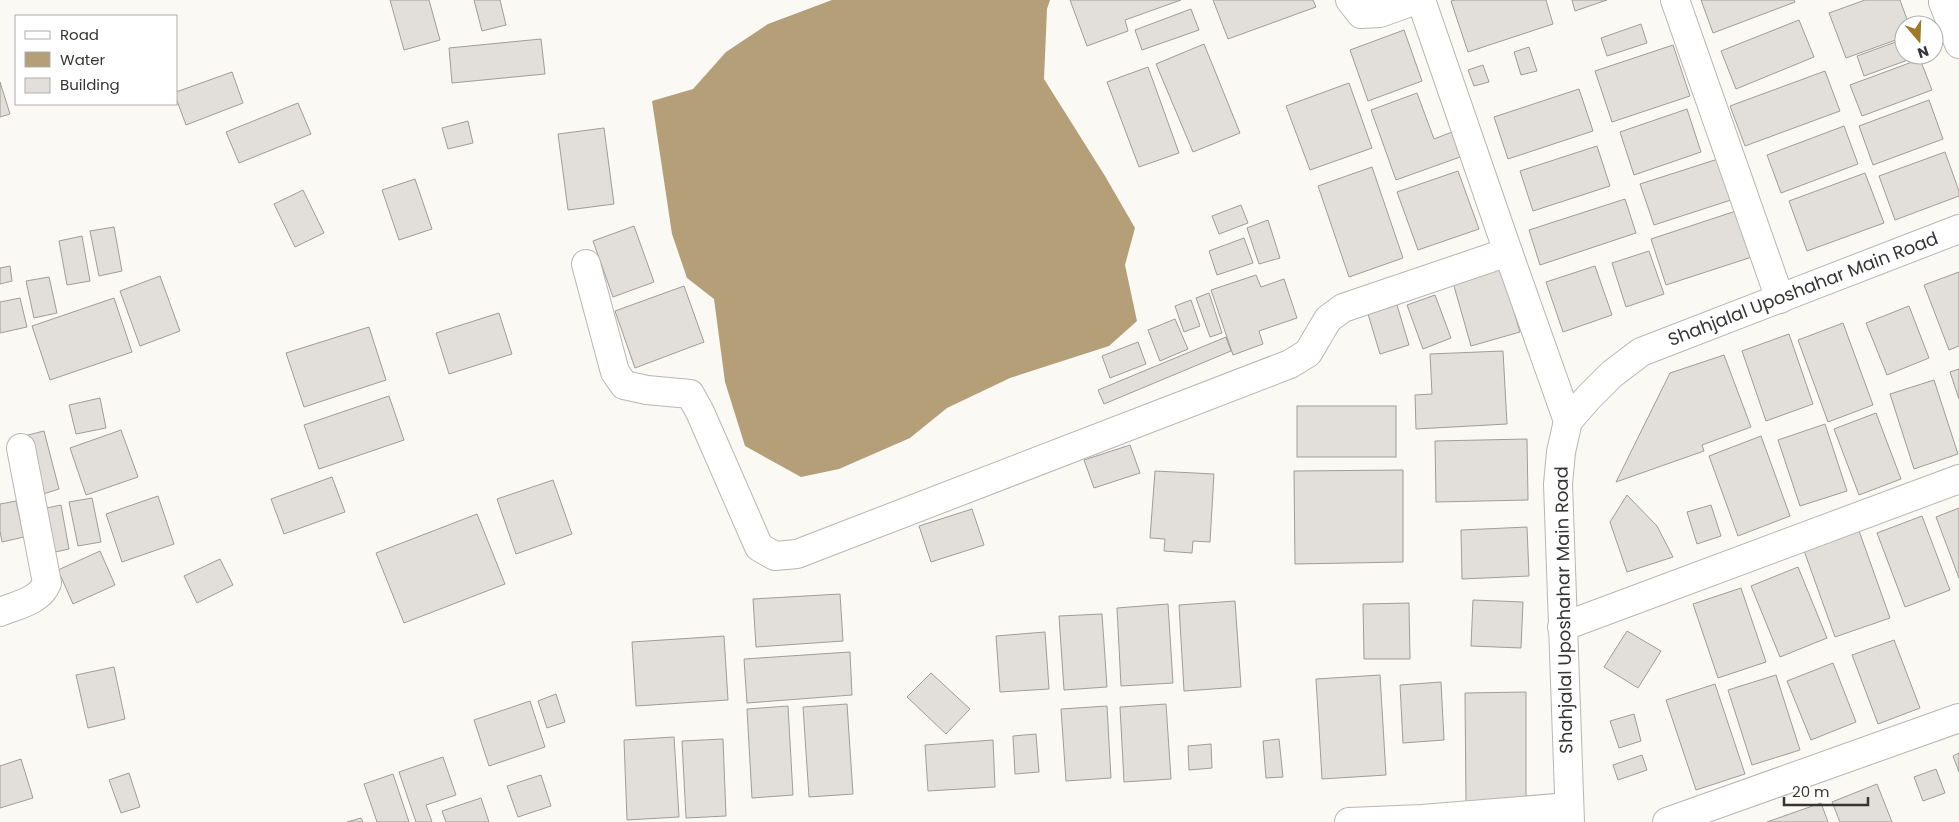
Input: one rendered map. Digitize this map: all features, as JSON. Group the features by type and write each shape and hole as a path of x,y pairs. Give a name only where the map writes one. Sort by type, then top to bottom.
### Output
{"street":[{"path":"1350,0 1361,14 1370,14 1380,13 1416,0"},
{"path":"1421,0 1568,421"},
{"path":"1674,0 1780,299"},
{"path":"1944,1 1959,44"},
{"name":"Shahjalal Uposhahar Main Road","path":"1569,814 1558,484 1561,452 1568,421 1612,374 1641,352 1959,229"},
{"path":"586,264 615,372 624,385 647,390 690,394 700,412 759,547 775,556 797,554 1290,364 1308,353 1328,319 1343,308 1508,252"},
{"path":"0,612 36,597 44,590 48,583 21,448"},
{"path":"1562,627 1959,479"},
{"path":"1667,822 1959,718"},
{"path":"1349,822 1569,814"}],"water":[{"path":"832,0 1050,0 1047,9 1044,79 1105,176 1135,228 1125,265 1137,321 1109,346 1010,378 947,408 910,438 839,469 801,477 745,446 725,382 714,299 687,278 672,234 652,101 693,89 726,52 768,24"}],"building":[{"path":"390,0 429,0 440,40 404,50"},
{"path":"474,0 500,0 506,25 482,31"},
{"path":"1070,0 1181,0 1125,20 1128,31 1087,46"},
{"path":"1213,0 1313,0 1316,7 1228,39"},
{"path":"1546,0 1553,24 1468,52 1451,1"},
{"path":"1572,0 1607,0 1575,11"},
{"path":"1701,0 1794,0 1795,2 1713,33"},
{"path":"1865,0 1900,0 1905,15 1894,15 1894,41 1846,58 1829,13"},
{"path":"1191,9 1199,30 1142,50 1135,30"},
{"path":"1799,20 1814,57 1736,89 1721,51"},
{"path":"1641,24 1647,43 1607,56 1601,38"},
{"path":"1404,30 1422,81 1368,101 1350,50"},
{"path":"541,39 545,74 452,83 449,48"},
{"path":"1894,43 1894,65 1864,76 1857,56"},
{"path":"1204,44 1240,133 1193,152 1156,64"},
{"path":"1673,45 1690,96 1612,122 1595,71"},
{"path":"1529,47 1537,71 1521,75 1514,52"},
{"path":"1483,65 1489,82 1474,86 1468,70"},
{"path":"1904,65 1922,65 1932,90 1862,116 1850,85"},
{"path":"1148,67 1179,153 1139,167 1107,82"},
{"path":"1825,71 1840,111 1745,146 1730,106"},
{"path":"232,72 243,103 186,125 178,103 178,91"},
{"path":"0,82 10,114 0,117"},
{"path":"1349,83 1372,148 1310,170 1286,106"},
{"path":"1579,89 1593,131 1508,159 1494,117"},
{"path":"1417,93 1434,139 1452,132 1460,157 1396,180 1371,110"},
{"path":"1929,100 1943,139 1873,165 1859,126"},
{"path":"298,103 311,134 239,163 226,132"},
{"path":"1687,109 1701,152 1634,175 1620,132"},
{"path":"468,121 473,143 448,149 442,128"},
{"path":"1844,126 1858,164 1781,193 1767,155"},
{"path":"604,128 614,204 568,210 558,134"},
{"path":"1597,146 1610,186 1533,211 1520,171"},
{"path":"1945,152 1959,191 1959,196 1895,220 1879,176"},
{"path":"1718,159 1731,200 1654,225 1640,184"},
{"path":"1372,167 1403,258 1349,277 1318,186"},
{"path":"1458,171 1479,229 1418,250 1397,192"},
{"path":"1865,173 1884,223 1807,251 1789,201"},
{"path":"415,179 432,229 399,240 382,190"},
{"path":"303,190 324,233 295,247 274,204"},
{"path":"1625,199 1636,233 1540,265 1529,230"},
{"path":"1241,205 1248,223 1219,234 1212,216"},
{"path":"1742,209 1758,255 1666,285 1651,239"},
{"path":"1268,220 1280,258 1259,264 1247,228"},
{"path":"634,226 654,282 613,297 593,241"},
{"path":"114,227 122,271 99,276 90,231"},
{"path":"82,236 90,281 67,285 59,241"},
{"path":"1244,238 1253,263 1217,275 1209,251"},
{"path":"1649,251 1664,294 1626,307 1612,263"},
{"path":"1500,264 1520,332 1471,346 1452,279"},
{"path":"10,266 12,281 0,284 0,268"},
{"path":"1595,266 1612,315 1563,332 1546,282"},
{"path":"1959,272 1959,346 1949,350 1924,285"},
{"path":"1256,275 1261,287 1284,279 1297,318 1259,331 1263,344 1233,355 1211,290"},
{"path":"160,276 180,331 140,346 120,291"},
{"path":"49,277 57,313 34,318 26,281"},
{"path":"684,286 704,342 635,368 615,311"},
{"path":"1209,293 1222,333 1210,337 1196,298"},
{"path":"1435,295 1451,338 1423,349 1407,305"},
{"path":"20,298 27,327 0,333 0,302"},
{"path":"114,298 132,352 50,380 32,326"},
{"path":"1191,300 1200,326 1184,332 1175,306"},
{"path":"1397,305 1409,345 1380,354 1368,314"},
{"path":"1909,306 1929,358 1887,375 1866,323"},
{"path":"499,313 512,354 449,374 436,333"},
{"path":"1175,319 1188,349 1160,361 1148,330"},
{"path":"1843,323 1873,405 1828,422 1798,340"},
{"path":"369,327 386,380 304,407 286,353"},
{"path":"1789,334 1813,404 1766,421 1742,351"},
{"path":"1226,337 1231,351 1104,404 1098,390"},
{"path":"1138,342 1146,364 1110,378 1102,356"},
{"path":"1503,351 1507,424 1416,429 1415,395 1432,394 1430,354"},
{"path":"1724,355 1751,427 1702,445 1704,451 1616,482 1670,373"},
{"path":"1959,369 1959,399 1950,372"},
{"path":"1934,380 1958,454 1914,469 1890,394"},
{"path":"389,396 404,440 319,469 304,425"},
{"path":"100,398 106,428 76,434 69,405"},
{"path":"1297,406 1396,406 1396,457 1297,457"},
{"path":"1876,413 1901,479 1859,495 1834,429"},
{"path":"1825,424 1847,491 1800,506 1778,440"},
{"path":"121,430 138,477 86,495 70,448"},
{"path":"44,431 59,489 40,495 24,436"},
{"path":"1761,436 1790,516 1738,536 1709,456"},
{"path":"1527,439 1528,500 1436,502 1435,441"},
{"path":"1130,445 1140,473 1094,488 1084,460"},
{"path":"1403,470 1403,562 1295,564 1294,471"},
{"path":"1155,471 1214,474 1210,542 1193,541 1192,553 1164,551 1165,539 1150,538"},
{"path":"332,477 345,512 284,534 271,499"},
{"path":"553,480 572,534 516,554 497,499"},
{"path":"1627,495 1657,526 1673,557 1627,572 1610,522"},
{"path":"158,496 174,544 122,562 106,514"},
{"path":"92,498 101,542 78,546 69,502"},
{"path":"16,501 24,537 2,542 0,504"},
{"path":"61,505 69,549 46,554 37,510"},
{"path":"1711,505 1721,536 1697,544 1687,512"},
{"path":"1959,508 1959,578 1936,517"},
{"path":"972,509 984,545 931,562 919,526"},
{"path":"477,514 505,584 404,623 376,553"},
{"path":"1922,516 1950,590 1905,607 1877,533"},
{"path":"1527,527 1529,576 1462,579 1461,530"},
{"path":"1858,528 1890,618 1835,637 1803,548"},
{"path":"100,551 115,585 73,604 58,570"},
{"path":"220,559 233,585 197,603 184,576"},
{"path":"1798,567 1827,638 1780,657 1751,586"},
{"path":"1741,588 1766,662 1718,678 1693,604"},
{"path":"840,594 843,641 756,647 753,599"},
{"path":"1473,600 1523,602 1521,648 1471,646"},
{"path":"1235,601 1241,687 1184,691 1179,605"},
{"path":"1409,603 1410,659 1364,659 1363,604"},
{"path":"1168,604 1173,683 1121,686 1117,608"},
{"path":"1102,614 1107,687 1064,690 1059,616"},
{"path":"1627,631 1661,651 1638,688 1604,667"},
{"path":"1045,632 1049,689 1000,692 996,636"},
{"path":"724,636 728,700 636,706 632,642"},
{"path":"1894,640 1920,708 1878,724 1852,655"},
{"path":"850,652 852,695 747,703 744,659"},
{"path":"1833,663 1856,722 1811,740 1787,681"},
{"path":"114,667 125,719 88,728 76,675"},
{"path":"931,673 970,709 946,734 907,697"},
{"path":"1380,675 1386,775 1322,779 1316,679"},
{"path":"1776,675 1800,750 1752,765 1728,690"},
{"path":"1441,682 1444,740 1403,743 1400,685"},
{"path":"1715,684 1745,774 1696,790 1666,700"},
{"path":"1526,692 1526,803 1466,803 1465,693"},
{"path":"556,694 565,722 547,728 538,701"},
{"path":"530,701 545,747 489,766 474,720"},
{"path":"847,704 853,794 809,797 803,707"},
{"path":"1166,704 1171,779 1124,782 1120,707"},
{"path":"788,706 793,795 752,798 747,709"},
{"path":"1107,706 1111,778 1066,781 1061,709"},
{"path":"1634,714 1641,741 1619,748 1610,721"},
{"path":"1036,734 1039,772 1015,774 1013,736"},
{"path":"674,737 679,817 627,820 624,740"},
{"path":"723,739 726,816 686,818 682,741"},
{"path":"1279,739 1283,777 1266,778 1263,741"},
{"path":"993,740 995,787 928,791 925,745"},
{"path":"1211,744 1212,768 1189,770 1188,746"},
{"path":"1959,753 1959,772 1953,756"},
{"path":"1642,755 1647,770 1618,780 1613,765"},
{"path":"443,757 456,795 426,805 432,822 416,822 399,772"},
{"path":"21,759 33,798 0,808 0,766"},
{"path":"1936,769 1945,793 1923,801 1914,777"},
{"path":"129,773 140,807 121,813 109,780"},
{"path":"393,774 409,822 377,822 364,784"},
{"path":"541,775 551,806 518,817 507,786"},
{"path":"1877,784 1892,822 1840,822 1832,802"},
{"path":"481,798 489,822 446,822 442,811"},
{"path":"1821,803 1828,822 1767,822"},
{"path":"361,818 363,822 347,822"}]}
